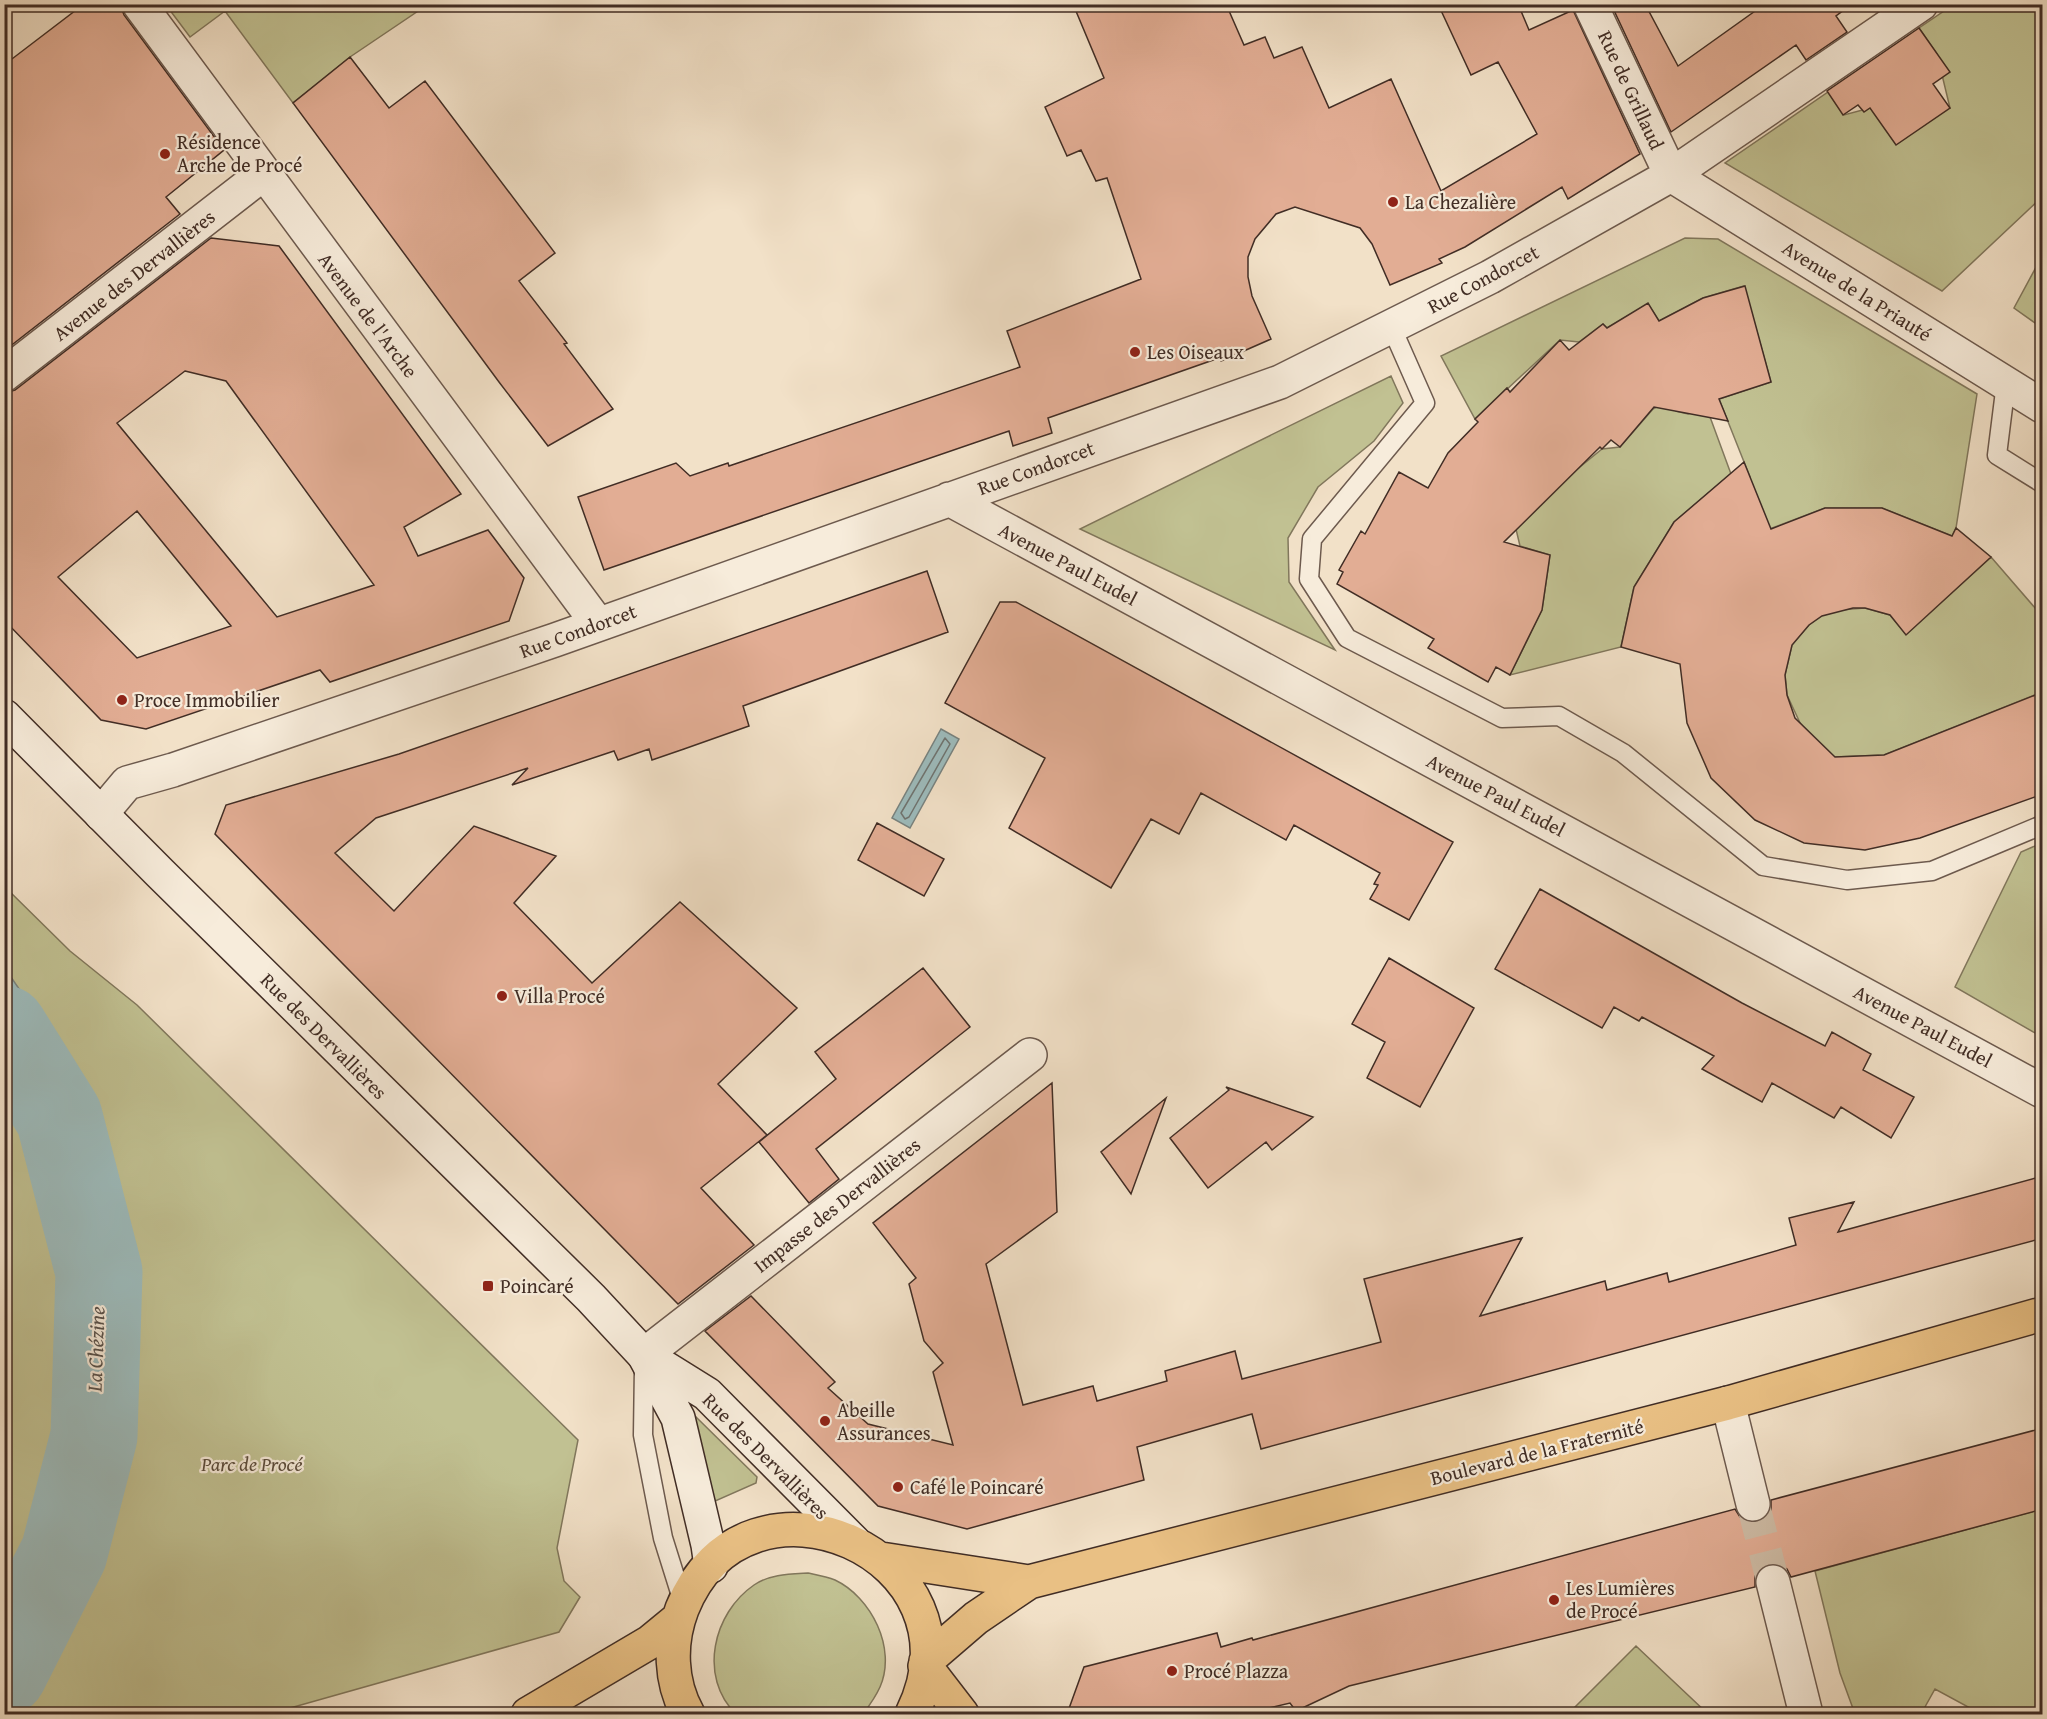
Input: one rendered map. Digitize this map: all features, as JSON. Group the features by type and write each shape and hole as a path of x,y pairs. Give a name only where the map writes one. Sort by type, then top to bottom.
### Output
{"main road":[{"name":"Boulevard de la Fraternité","path":"926,1663 976,1618 1029,1582 1728,1403 2043,1314"},
{"name":"Boulevard de la Fraternité","path":"681,1612 711,1566 738,1545 770,1533 804,1529 822,1531 867,1551 1029,1582"},
{"path":"867,1551 906,1587 915,1604 924,1632 926,1663 918,1701 912,1714"},
{"path":"528,1714 650,1642 681,1612"},
{"path":"681,1612 673,1646 674,1674 688,1714"},
{"path":"926,1663 962,1714"}],"street":[{"name":"Avenue de l'Arche","path":"139,4 598,624"},
{"name":"Rue de Grillaud","path":"1590,4 1671,175"},
{"name":"Rue Condorcet","path":"101,814 127,783 173,770 598,624 1280,382 1490,277 1671,175 1921,4"},
{"name":"Avenue des Dervallières","path":"4,375 263,174"},
{"name":"Avenue de la Priauté","path":"1671,175 2043,406"},
{"name":"Avenue Paul Eudel","path":"949,500 2043,1091"},
{"name":"Rue des Dervallières","path":"4,716 591,1298 644,1355 678,1418 711,1566"},
{"name":"Impasse des Dervallières","path":"644,1355 1030,1055"},
{"name":"Rue des Dervallières","path":"644,1355 707,1394 867,1551"},
{"path":"1728,1403 1753,1504"},
{"path":"1773,1582 1806,1714"}],"lane":[{"path":"1391,327 1425,403 1312,539 1309,579 1347,638 1502,718 1559,716 1623,753 1763,866 1847,880 1932,871 2043,825"},
{"path":"2006,383 1997,455 2043,483"},
{"path":"644,1355 643,1435 663,1538 681,1612"}],"green space":[{"path":"166,5 427,5 350,57 293,103 225,11 190,37"},
{"path":"1953,5 2042,5 2042,197 1942,291 1725,163 1828,92 1844,115 1870,108 1950,108 1937,54 1919,28"},
{"path":"1685,238 1718,239 1977,394 1956,528 1952,536 1882,508 1825,508 1767,530 1689,527 1750,477 1719,399 1771,382 1744,286 1703,298 1659,321 1648,304 1607,328 1603,324 1579,342 1560,340 1475,419 1441,356"},
{"path":"2042,256 2042,328 2014,308"},
{"path":"1391,376 1403,403 1374,441 1318,487 1288,538 1289,582 1335,650 1080,529"},
{"path":"1671,399 1676,411 1688,414 1706,406 1731,474 1674,522 1634,587 1621,647 1510,675 1542,610 1550,555 1520,546 1515,525 1548,493 1602,449 1620,447 1653,409"},
{"path":"1991,557 2042,616 2042,692 1884,755 1833,757 1809,742 1787,695 1785,675 1792,645 1809,625 1828,611 1865,608 1890,615 1906,634"},
{"path":"2042,843 2042,1037 1955,987 2021,852"},
{"name":"Parc de Procé","path":"4,886 70,951 137,1005 578,1440 557,1548 564,1581 580,1597 559,1632 269,1714 5,1714"},
{"path":"696,1417 757,1477 756,1483 713,1502 694,1418"},
{"path":"2042,1509 2042,1714 1981,1714 1935,1689 1921,1714 1855,1714 1840,1673 1815,1571"},
{"path":"808,1573 835,1580 860,1598 870,1611 883,1640 884,1672 880,1687 863,1714 736,1714 724,1699 717,1682 714,1664 715,1646 720,1628 740,1597 760,1581 780,1575"},
{"path":"1636,1646 1708,1714 1568,1714"}],"water":[{"path":"941,729 959,739 910,828 892,818"},
{"path":"4,967 66,1057 87,1110 114,1211 123,1259 115,1330 82,1313 44,1150 5,1081"}],"building":[{"path":"84,4 120,4 124,15 224,150 166,197 180,214 4,351 4,65"},
{"path":"1073,4 1226,4 1244,45 1265,37 1274,58 1302,47 1329,108 1391,79 1441,191 1537,134 1498,62 1471,75 1438,4 1518,4 1529,30 1573,10 1640,154 1568,199 1562,187 1465,247 1439,259 1442,263 1390,285 1372,244 1360,228 1295,207 1276,214 1255,239 1248,257 1248,277 1252,296 1271,339 1221,361 1219,358 1048,418 1052,433 1013,446 1009,431 604,570 578,497 676,463 690,476 728,463 729,466 1020,367 1007,331 1141,279 1107,178 1096,181 1081,150 1067,156 1045,107 1104,78"},
{"path":"1611,4 1645,4 1678,66 1765,4 1852,4 1836,16 1847,32 1806,60 1796,45 1671,132"},
{"path":"1919,28 1950,72 1933,84 1950,108 1896,145 1870,108 1864,112 1858,105 1843,115 1827,91"},
{"path":"350,57 389,108 425,81 555,253 519,281 567,343 564,344 613,409 548,446 499,382 293,103"},
{"path":"211,238 279,246 461,494 404,527 418,556 488,530 524,578 509,621 330,682 320,670 146,729 101,720 4,620 4,393 15,390","holes":["185,371 226,381 374,585 277,617 117,423","137,511 231,626 137,658 58,577"]},
{"path":"1745,286 1771,382 1719,399 1728,421 1654,407 1620,447 1611,440 1602,449 1600,447 1504,542 1550,555 1542,610 1510,675 1496,667 1488,682 1428,648 1434,639 1337,584 1343,572 1339,570 1361,531 1365,534 1399,472 1428,488 1448,453 1478,422 1475,419 1507,388 1510,392 1560,340 1569,350 1603,324 1607,328 1648,303 1659,321 1703,298"},
{"path":"1744,462 1771,529 1825,508 1882,508 1952,536 1956,528 1991,557 1906,635 1890,615 1865,608 1853,608 1822,616 1809,625 1792,645 1785,675 1787,695 1795,718 1835,757 1884,755 2043,692 2043,794 1920,838 1865,850 1804,843 1755,820 1711,778 1687,723 1680,664 1621,647 1634,587 1674,522"},
{"path":"927,571 948,632 743,706 749,726 652,760 649,749 618,760 614,751 512,785 528,768 376,818 335,853 394,911 474,826 556,856 514,903 592,983 680,902 797,1008 718,1084 767,1135 701,1188 754,1245 678,1304 215,834 226,805 399,754"},
{"path":"1000,602 1016,602 1453,842 1409,920 1370,899 1378,885 1374,884 1380,873 1294,825 1286,840 1201,793 1179,834 1151,819 1111,888 1009,828 1045,758 945,703"},
{"path":"877,823 944,859 924,896 858,860"},
{"path":"1540,889 1742,1003 1825,1046 1832,1032 1871,1054 1863,1070 1914,1097 1891,1138 1841,1107 1834,1118 1772,1083 1762,1102 1702,1069 1714,1056 1642,1017 1639,1021 1614,1007 1602,1028 1495,969"},
{"path":"1389,958 1474,1008 1420,1107 1367,1078 1385,1042 1352,1024"},
{"path":"923,968 970,1027 816,1149 839,1179 809,1203 759,1142 836,1079 815,1052"},
{"path":"1052,1083 1057,1212 986,1264 1023,1405 1093,1386 1097,1401 1167,1381 1165,1371 1235,1351 1242,1379 1381,1342 1364,1279 1522,1238 1480,1316 1605,1281 1607,1290 1667,1273 1669,1282 1796,1245 1789,1218 1854,1202 1838,1232 2043,1176 2043,1238 1261,1449 1252,1414 1137,1447 1144,1480 967,1529 878,1506 705,1331 751,1296 835,1382 828,1388 868,1424 953,1445 933,1372 943,1363 924,1341 909,1284 916,1278 873,1223"},
{"path":"1226,1087 1313,1117 1272,1150 1266,1142 1208,1188 1170,1138 1229,1090"},
{"path":"1166,1098 1131,1194 1101,1152"},
{"path":"2043,1428 2043,1509 1791,1577 1787,1569 1779,1564 1768,1564 1755,1576 1755,1587 1349,1686 1296,1711 1290,1703 1244,1714 1067,1714 1084,1667 1217,1633 1221,1647 1252,1638 1253,1640 1735,1509 1747,1522 1758,1522 1766,1518 1771,1510 1771,1500"}],"waterway":[{"name":"La Chézine","path":"4,1029 59,1117 99,1272 94,1436 64,1553 4,1672"}],"tunnel":[{"path":"1753,1504 1773,1582"}],"place":[{"name":"Résidence Arche de Procé","path":"165,154"},
{"name":"La Chezalière","path":"1393,202"},
{"name":"Les Oiseaux","path":"1135,352"},
{"name":"Proce Immobilier","path":"122,700"},
{"name":"Villa Procé","path":"502,996"},
{"name":"Poincaré","path":"488,1286"},
{"name":"Abeille Assurances","path":"825,1421"},
{"name":"Café le Poincaré","path":"898,1487"},
{"name":"Les Lumières de Procé","path":"1554,1600"},
{"name":"Procé Plazza","path":"1172,1671"}]}
